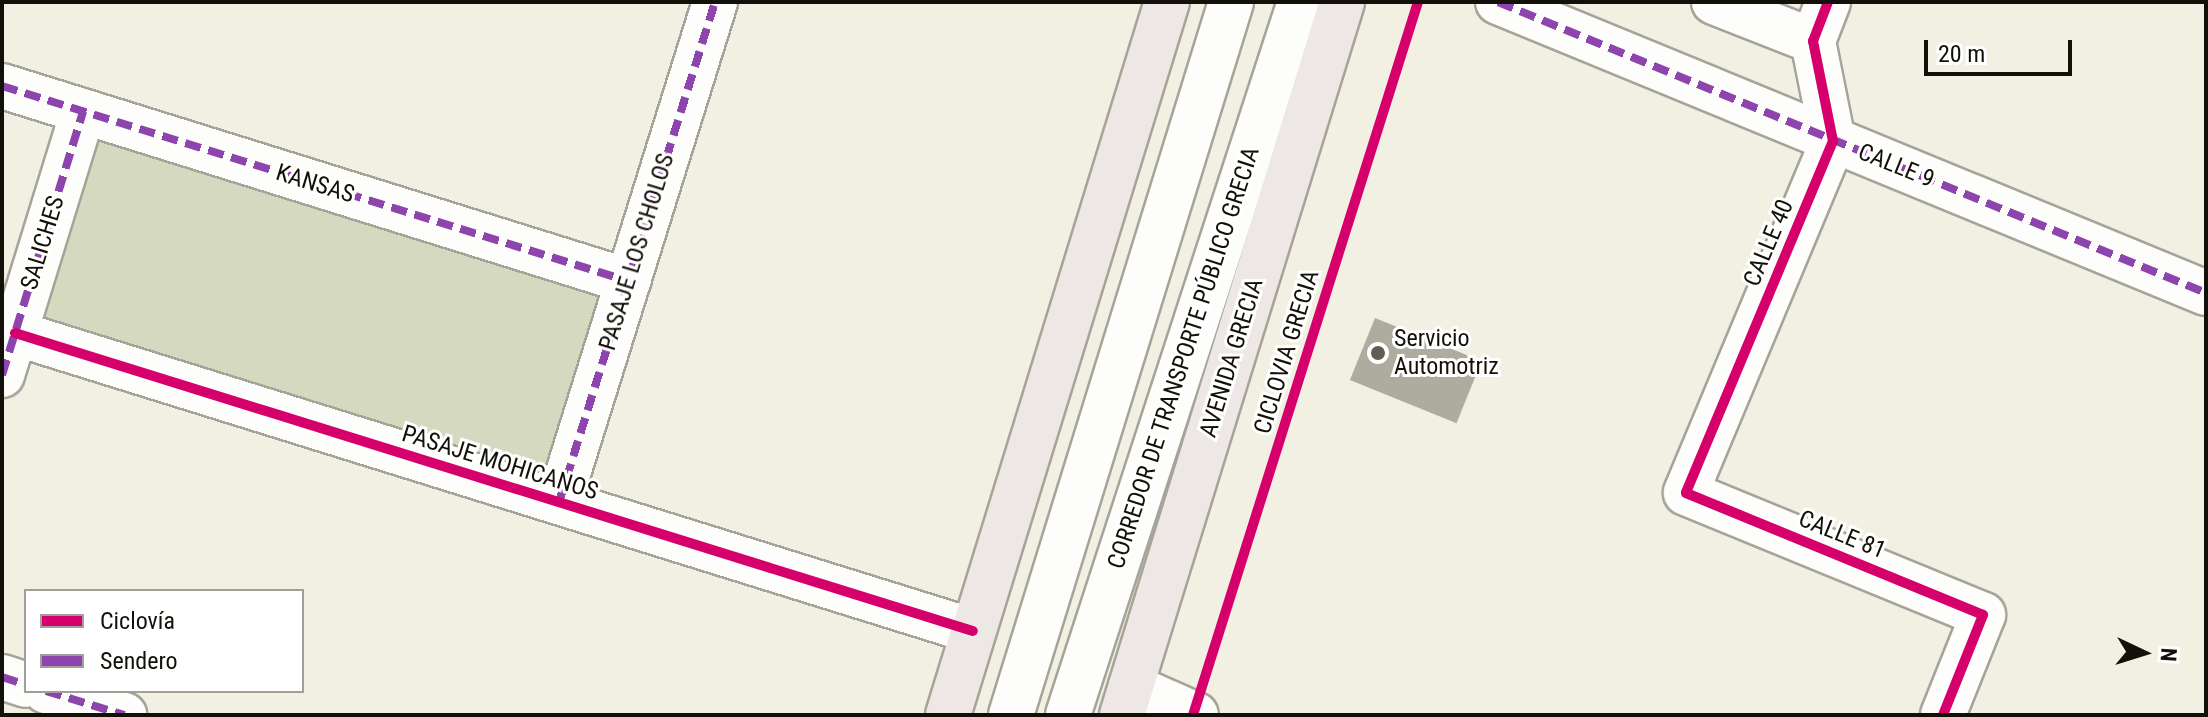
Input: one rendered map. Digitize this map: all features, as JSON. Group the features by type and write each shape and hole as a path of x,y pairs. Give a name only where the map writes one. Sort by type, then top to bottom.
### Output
{"main road":[{"path":"948,715 1167,2"},
{"name":"AVENIDA GRECIA","path":"1140,703 1342,2"}],"street":[{"name":"PASAJE LOS CHOLOS","path":"559,502 715,2"},
{"path":"1011,715 1231,2"},
{"name":"CORREDOR DE TRANSPORTE PÚBLICO GRECIA","path":"1068,715 1300,2"},
{"name":"CALLE 9","path":"1498,2 2206,293"},
{"path":"1714,2 1821,22 1833,141"},
{"name":"KANSAS","path":"2,86 628,281"},
{"name":"SALICHES","path":"2,375 83,111"},
{"name":"CALLE 40","path":"1686,493 1833,141"},
{"name":"PASAJE MOHICANOS","path":"15,333 973,631"},
{"name":"CALLE 81","path":"1686,493 1983,615 1943,715"},
{"path":"2,677 24,684"},
{"path":"52,693 124,715"},
{"path":"1140,703 1196,715"}],"green space":[{"path":"95,133 611,291 554,479 37,321"}],"building":[{"path":"1375,318 1482,361 1457,423 1350,380"}],"marked path":[{"path":"559,502 715,2"},
{"path":"1498,2 2206,293"},
{"path":"2,86 628,281"},
{"path":"2,375 83,111"},
{"path":"2,677 24,684"},
{"path":"52,693 124,715"}],"cycle path":[{"name":"CICLOVIA GRECIA","path":"1193,715 1418,2"},
{"path":"1828,2 1813,41 1833,141 1686,493 1983,615 1943,715"},
{"path":"15,333 973,631"}],"place":[{"name":"Servicio Automotriz","path":"1378,353"}]}
